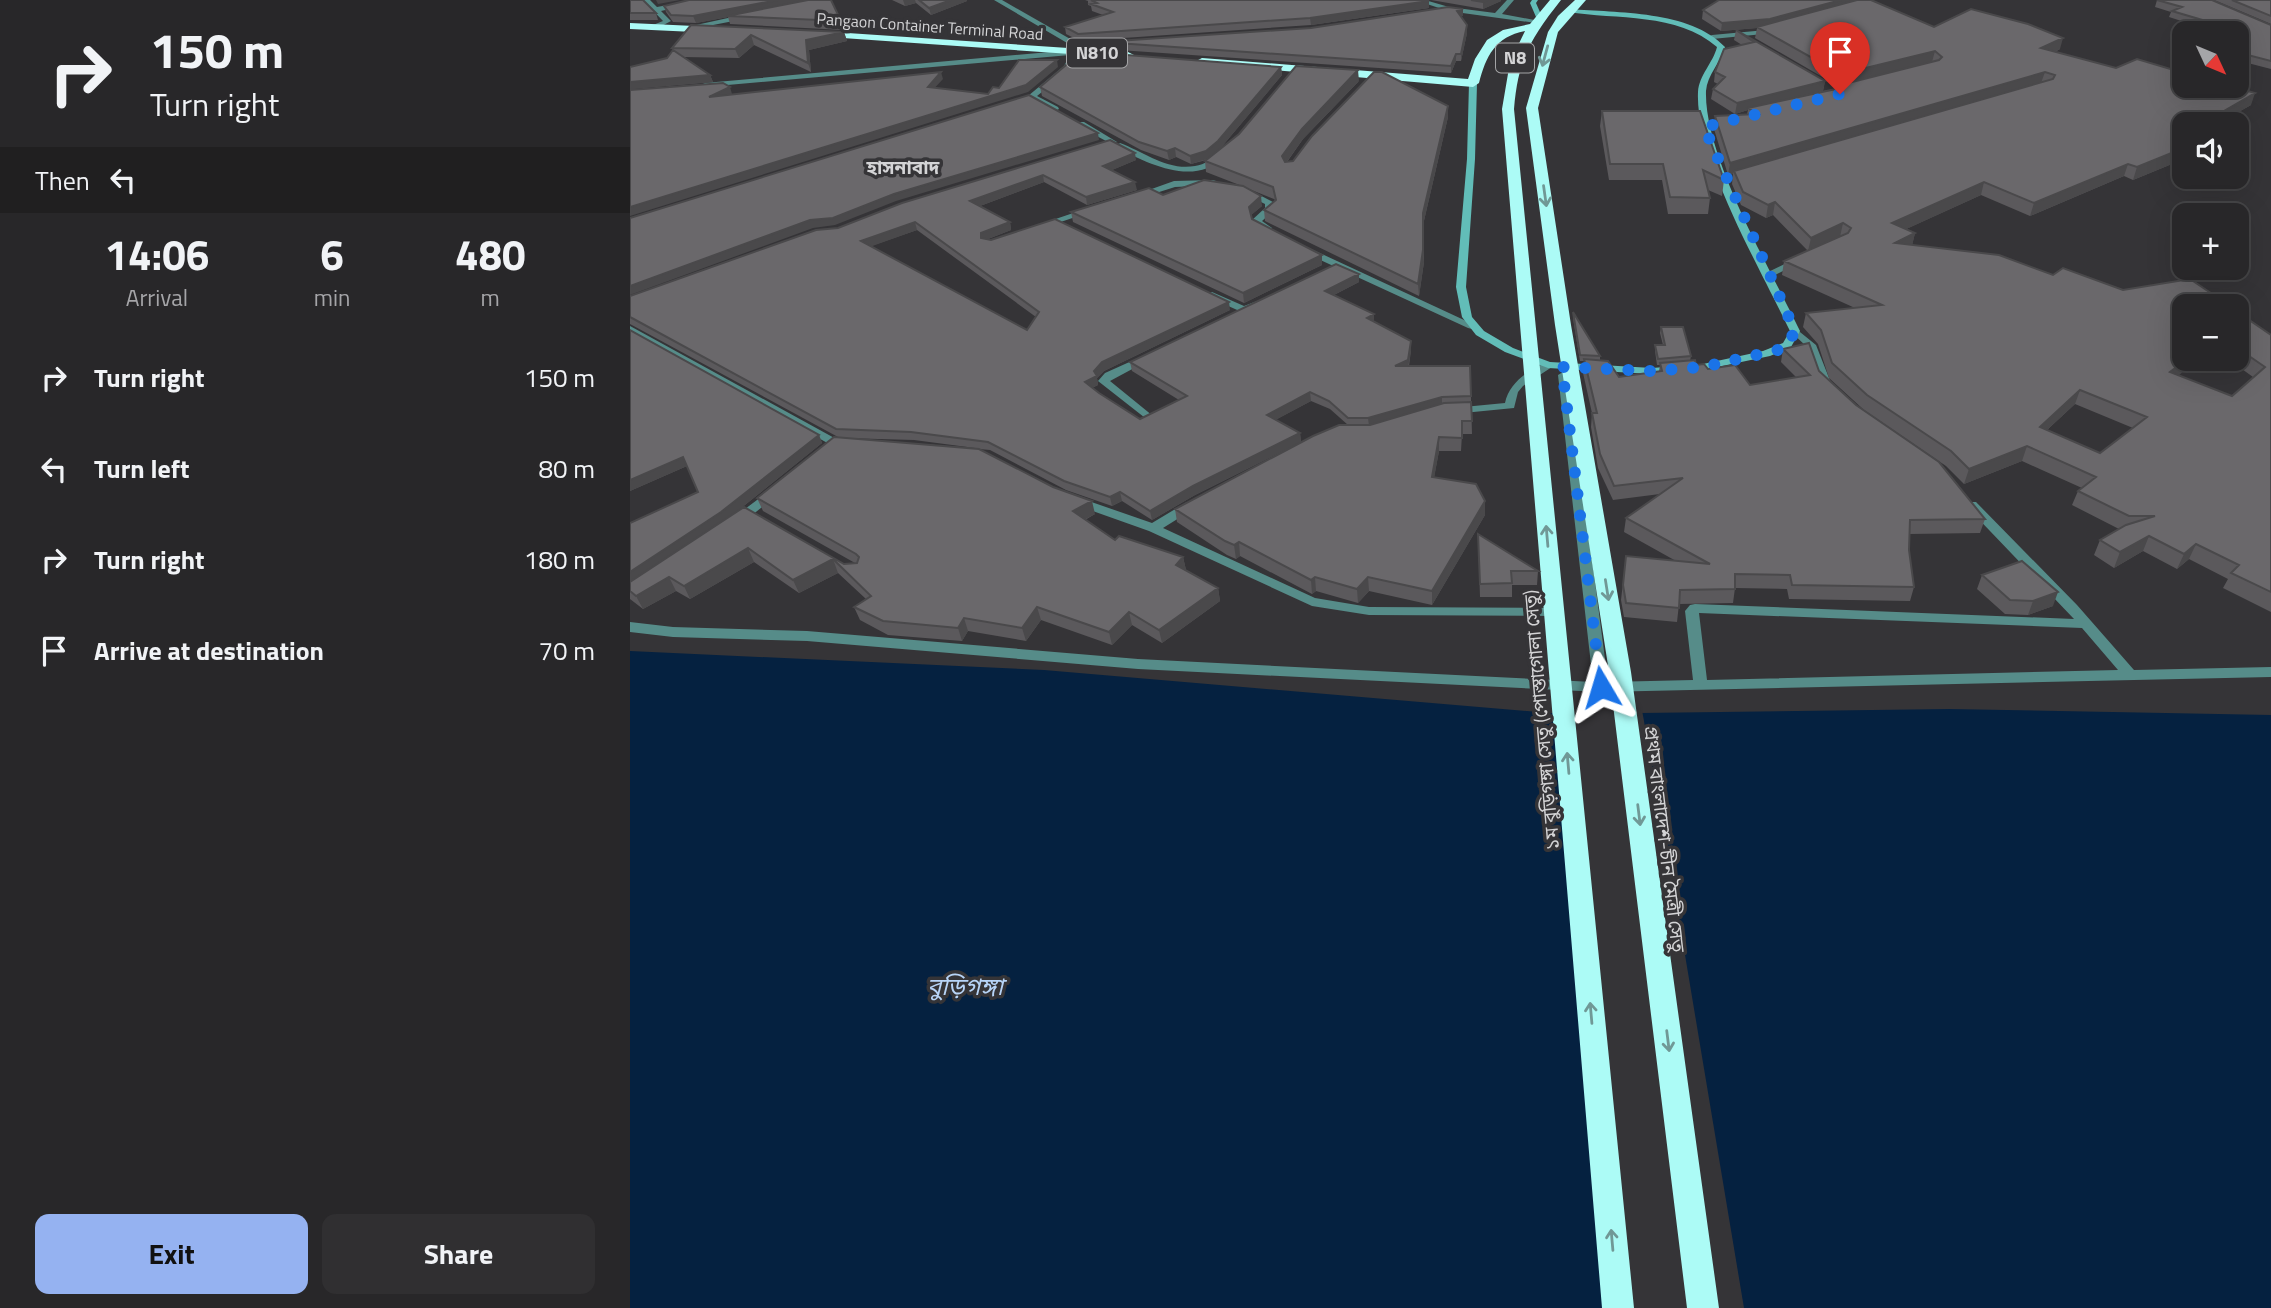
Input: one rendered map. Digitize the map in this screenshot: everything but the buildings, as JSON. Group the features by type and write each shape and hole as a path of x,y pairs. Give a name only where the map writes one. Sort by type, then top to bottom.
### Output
{"highway":[{"name":"N8","path":"1536,22 1556,0"},
{"name":"N8","path":"1570,11 1581,0"},
{"name":"প্রথম বাংলাদেশ-চীন মৈত্রী সেতু","path":"1570,11 1553,32 1532,108 1563,325 1620,672 1703,1308"},
{"path":"1186,60 1291,73 1473,83 1488,43 1508,31 1536,22"},
{"name":"১ম বুড়িগঙ্গা সেতু (পোস্তাগোলা সেতু)","path":"1536,22 1517,51 1510,79 1510,129 1618,1308"},
{"path":"630,26 734,30"},
{"name":"Pangaon Container Terminal Road","path":"799,33 1077,49 1145,57"}],"main road":[{"path":"1535,0 1533,3 1536,22"},
{"path":"1600,4 1637,18"},
{"path":"1473,83 1471,159 1461,287 1463,308 1472,326 1509,350 1548,365 1562,367 1652,371 1703,367 1778,350 1787,345 1795,331 1726,180 1709,126 1702,88 1719,57 1721,47 1712,37 1678,24 1570,11"}],"street":[{"path":"646,0 658,9 667,21 656,27"},
{"path":"658,9 706,0"},
{"path":"997,0 1077,49"},
{"path":"1418,0 1448,9 1536,22"},
{"path":"1497,15 1511,0"},
{"path":"1424,15 1448,9"},
{"path":"682,29 757,14"},
{"path":"1712,37 1742,36 1780,29"},
{"path":"1742,36 1754,43"},
{"path":"693,86 1134,42"},
{"path":"1020,100 1032,96 1067,67 1077,49"},
{"path":"1032,96 1156,163 1187,170 1211,165 1229,147"},
{"path":"1088,150 1113,142"},
{"path":"1726,180 1738,176"},
{"path":"1122,200 1174,184 1226,185 1270,203 1269,209 1256,221 1278,235"},
{"path":"1034,228 1095,208"},
{"path":"1056,220 1068,226"},
{"path":"1299,246 1472,326"},
{"path":"1769,274 1805,258"},
{"path":"1317,274 1336,265"},
{"path":"1202,290 1244,310"},
{"path":"1233,316 1269,298"},
{"path":"630,329 830,447 861,444"},
{"path":"1795,331 1811,345 1822,380 1831,389"},
{"path":"1149,418 1104,380 1159,351"},
{"path":"1443,411 1510,406 1513,391 1519,384 1548,365"},
{"path":"1562,367 1601,687"},
{"path":"721,533 754,515 784,483"},
{"path":"1061,495 1153,528 1312,603 1369,611 1554,612"},
{"path":"1967,499 2086,624 2130,675"},
{"path":"1153,528 1200,500"},
{"path":"1700,685 1692,611 1695,608 2086,624"},
{"path":"630,626 673,632 807,636 1138,664 1601,687 2271,672"}],"water":[{"name":"বুড়িগঙ্গা","path":"630,651 1044,670 1561,714 1949,709 2271,715 2271,1308 630,1308"}],"pier":[{"path":"1642,710 1744,1308 1625,1308 1573,711"}],"district":[{"name":"হাসনাবাদ","path":"903,167"}],"route":[{"path":"1601,687 1562,367 1608,371 1703,367 1766,354 1787,345 1795,331 1748,231 1704,127 1840,94"}]}
